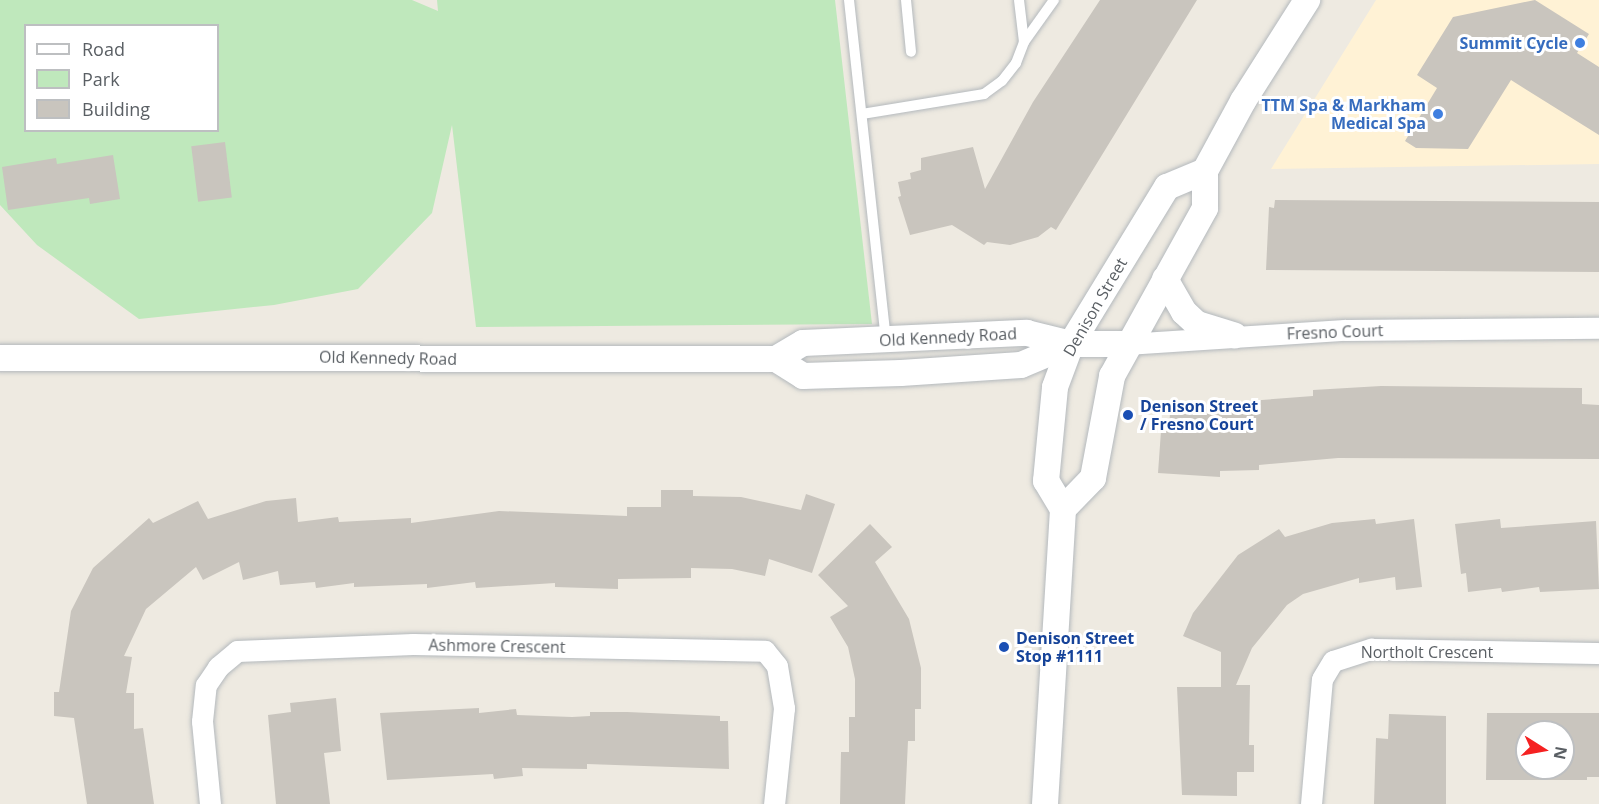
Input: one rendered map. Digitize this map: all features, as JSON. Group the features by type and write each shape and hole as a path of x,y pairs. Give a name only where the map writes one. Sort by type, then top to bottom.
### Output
{"street":[{"path":"1045,804 1063,509 1093,478 1105,398 1126,344 1205,208 1205,171 1243,100 1307,0"},
{"name":"Denison Street","path":"1063,509 1046,481 1055,387 1071,345 1167,187 1205,171"},
{"path":"1165,279 1184,312 1197,324 1234,335"},
{"name":"Fresno Court","path":"1071,345 1126,344 1234,335 1599,328"},
{"name":"Old Kennedy Road","path":"0,358 776,359 803,343 1027,333 1071,345"},
{"name":"Old Kennedy Road","path":"776,359 803,376 901,373 1021,365 1071,345"},
{"name":"Ashmore Crescent","path":"210,804 202,721 206,685 218,667 237,651 413,644 729,648 765,651 777,666 784,708 774,804"},
{"name":"Northolt Crescent","path":"1311,804 1322,679 1333,661 1371,649 1599,653"}],"lane":[{"path":"849,0 886,340"},
{"path":"906,0 911,52"},
{"path":"1019,0 1024,42"},
{"path":"862,114 984,94 1002,81 1024,42 1054,0"}],"shaded area":[{"path":"1376,0 1599,0 1599,164 1271,169"}],"green space":[{"path":"0,0 412,0 438,11 437,0 835,0 872,324 476,327 452,125 432,213 358,289 274,305 139,319 37,245 0,205"}],"building":[{"path":"1100,0 1197,0 1056,230 1051,227 1038,237 1010,245 987,242 984,245 952,225 910,235 898,197 901,196 898,182 911,179 910,173 921,170 921,158 973,147 985,189 1033,102"},
{"path":"1535,0 1589,34 1577,53 1599,67 1599,135 1511,80 1468,149 1416,148 1405,141 1437,88 1417,75 1453,17"},
{"path":"225,142 232,198 198,202 191,146"},
{"path":"113,155 120,199 90,204 89,198 8,210 2,167 56,158 57,164"},
{"path":"1275,200 1599,202 1599,272 1266,270 1269,207 1274,208"},
{"path":"1381,386 1582,388 1582,404 1599,405 1599,459 1338,458 1259,465 1259,470 1220,471 1220,477 1158,473 1161,431 1169,431 1170,412 1202,414 1203,406 1235,407 1235,402 1313,396 1313,390"},
{"path":"661,490 693,490 693,496 741,497 801,510 806,494 835,504 812,573 769,559 765,576 732,569 691,568 691,578 618,579 618,589 555,587 555,583 476,588 475,582 427,588 427,584 354,587 354,583 316,588 315,582 280,585 278,571 243,580 239,562 203,580 196,567 146,609 124,656 132,657 126,693 134,693 134,729 143,728 154,804 87,804 74,718 54,716 54,692 59,692 71,611 93,568 149,518 153,523 198,501 208,519 266,501 296,498 298,522 338,517 339,522 411,518 411,523 499,511 627,516 627,507 661,507"},
{"path":"1375,519 1376,524 1414,519 1422,587 1396,590 1395,577 1359,583 1359,578 1303,594 1287,605 1252,648 1236,685 1250,685 1249,745 1254,745 1254,772 1237,772 1237,796 1182,795 1177,687 1221,687 1221,652 1183,636 1193,613 1238,555 1279,529 1285,537 1332,523"},
{"path":"1500,519 1501,528 1596,521 1599,589 1540,592 1539,587 1502,592 1501,588 1468,592 1466,573 1461,574 1455,524"},
{"path":"870,524 892,547 875,562 909,619 921,668 921,709 915,709 915,741 908,741 905,804 840,804 841,752 849,752 849,717 855,717 855,679 848,647 830,617 848,606 818,575"},
{"path":"336,698 341,751 324,753 330,804 276,804 268,715 291,712 290,703"},
{"path":"479,708 479,713 516,709 517,715 572,717 590,716 590,712 720,716 720,721 728,721 729,769 587,764 587,769 522,768 523,776 494,779 493,774 387,780 380,713"},
{"path":"1487,713 1599,713 1599,777 1575,780 1575,720 1515,720 1515,780 1486,780"},
{"path":"1389,714 1446,716 1446,804 1374,804 1376,738 1388,739"}],"place":[{"name":"Summit Cycle","path":"1580,43"},
{"name":"TTM Spa & Markham Medical Spa","path":"1438,114"},
{"name":"Denison Street / Fresno Court","path":"1128,415"},
{"name":"Denison Street Stop #1111","path":"1004,647"}]}
